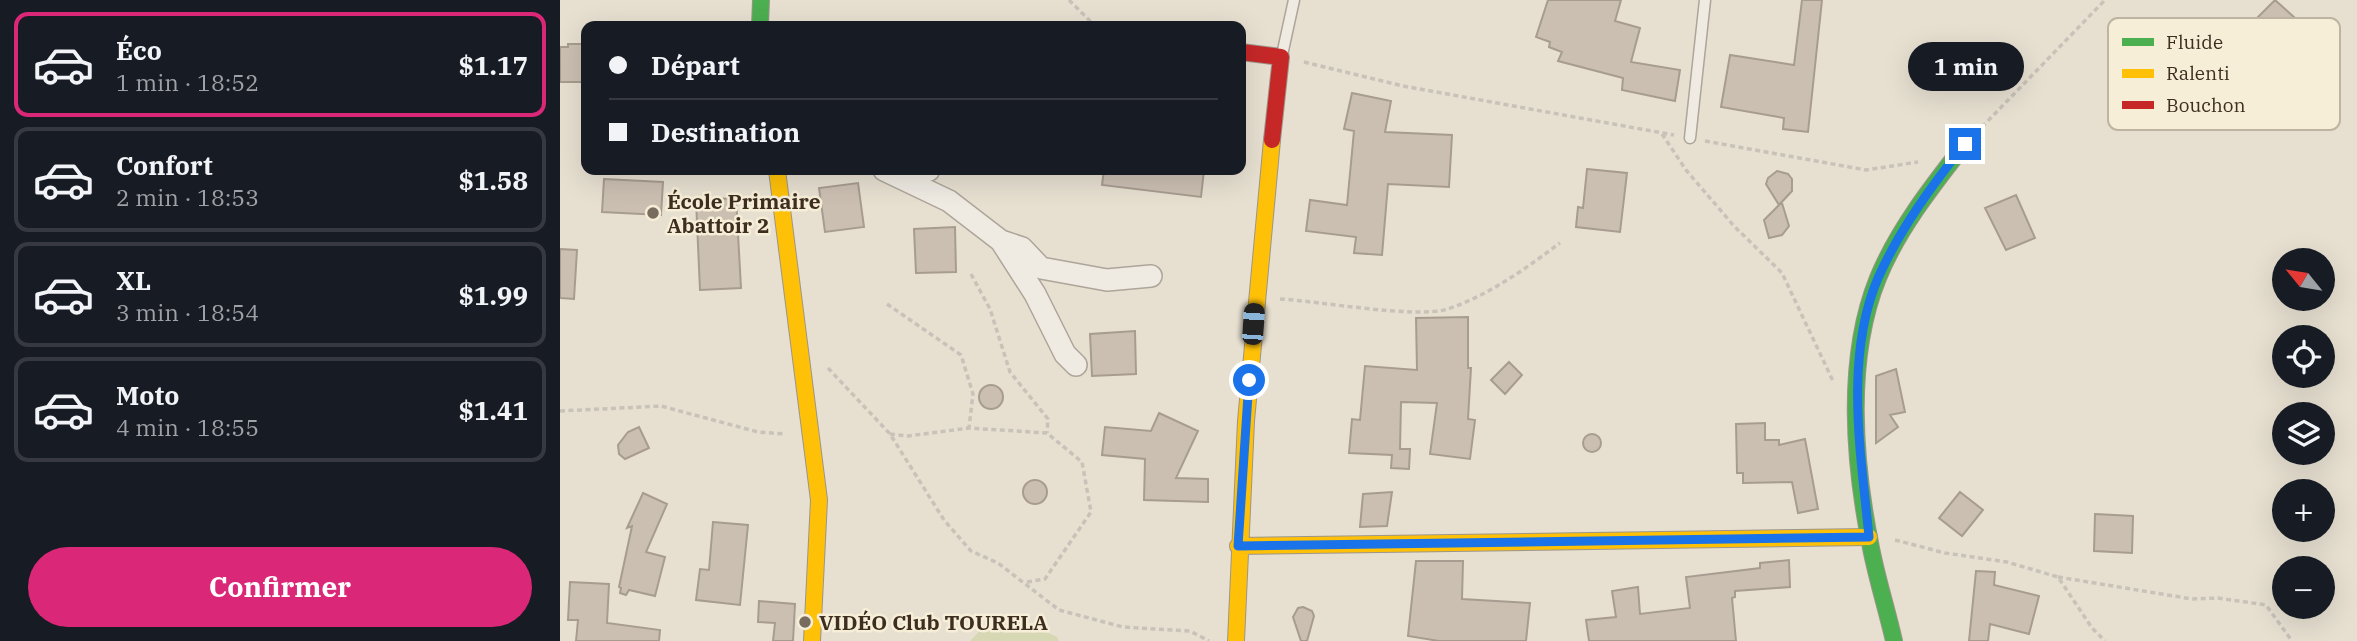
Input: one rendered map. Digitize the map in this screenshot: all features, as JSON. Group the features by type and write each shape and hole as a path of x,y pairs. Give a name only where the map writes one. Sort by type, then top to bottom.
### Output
{"street":[{"path":"760,21 761,0"},
{"path":"1236,641 1238,546 1255,297 1281,57 1246,53"},
{"path":"1894,641 1869,537 1858,422 1861,341 1878,279 1924,195 1965,144"},
{"path":"778,175 819,500 812,641"},
{"path":"897,175 948,201 1001,241 1022,248 1041,268 1107,280 1151,276"},
{"path":"1001,241 1035,294 1065,354 1076,365"},
{"path":"1238,546 1869,537"}],"lane":[{"path":"1281,57 1294,0"},
{"path":"1690,138 1705,0"}],"path":[{"path":"1069,0 1090,21"},
{"path":"1965,144 2105,0"},
{"path":"1281,57 1403,86 1866,170 1928,159"},
{"path":"1662,133 1686,170 1734,226 1782,274 1833,382"},
{"path":"1255,297 1414,311 1446,310 1510,280 1560,243"},
{"path":"971,274 990,309 1010,372 1048,419 1047,433"},
{"path":"887,304 961,355 973,394 969,428"},
{"path":"825,366 890,434 944,520 971,551 998,563 1059,610 1123,627 1190,631 1209,641"},
{"path":"560,411 661,406 758,432 811,435"},
{"path":"890,434 908,436 969,428 1047,433 1082,462 1091,512 1045,579 1026,583"},
{"path":"1869,537 1907,541 1945,553 2007,562 2058,576 2192,599 2218,598 2266,605 2292,641"},
{"path":"2058,576 2092,628 2105,641"}],"green space":[{"path":"990,620 1020,620 1057,637 1059,641 970,641"}],"building":[{"path":"1548,0 1621,0 1615,21 1640,28 1631,62 1680,70 1675,101 1622,90 1623,78 1558,61 1562,52 1549,47 1550,42 1536,37"},
{"path":"1802,0 1822,0 1808,132 1783,129 1784,118 1721,107 1730,55 1794,65"},
{"path":"2275,0 2295,18 2257,18"},
{"path":"568,44 581,44 581,82 560,82 560,47 568,47"},
{"path":"1352,93 1391,101 1385,132 1452,135 1449,187 1388,184 1382,255 1354,253 1356,237 1306,231 1310,200 1347,205 1354,131 1344,129"},
{"path":"1587,169 1627,173 1620,232 1576,227 1578,207 1583,208"},
{"path":"1777,171 1788,174 1792,179 1792,191 1779,205 1766,184 1768,178"},
{"path":"1103,175 1203,175 1201,197 1102,185"},
{"path":"604,179 663,182 661,215 602,212"},
{"path":"858,183 864,227 825,232 819,188"},
{"path":"2016,195 2035,238 2006,250 1985,208"},
{"path":"736,198 741,288 700,290 696,200"},
{"path":"1782,203 1789,226 1782,235 1769,238 1764,220"},
{"path":"955,227 956,272 916,273 914,229"},
{"path":"560,249 577,250 574,299 560,298"},
{"path":"1468,317 1468,368 1471,368 1468,419 1475,420 1470,459 1430,454 1437,403 1401,402 1400,449 1410,449 1409,469 1391,468 1392,455 1349,453 1352,419 1360,420 1365,366 1417,370 1416,318"},
{"path":"1135,331 1136,374 1092,376 1090,334"},
{"path":"1509,362 1522,375 1505,394 1491,380"},
{"path":"1896,369 1905,412 1890,415 1898,427 1876,443 1876,376"},
{"path":"991,385 1000,388 1003,397 1000,406 991,409 982,406 979,397 982,388"},
{"path":"1159,413 1198,431 1176,478 1208,479 1208,502 1144,500 1145,459 1102,455 1105,427 1151,431"},
{"path":"1765,423 1765,440 1779,440 1779,445 1805,439 1818,509 1798,513 1792,482 1743,483 1743,473 1737,473 1736,424"},
{"path":"639,427 649,448 625,459 619,454 618,445 628,432"},
{"path":"1592,434 1598,437 1601,443 1598,449 1592,452 1586,449 1583,443 1586,437"},
{"path":"1035,480 1046,487 1047,492 1040,503 1035,504 1024,497 1023,492 1030,481"},
{"path":"1392,492 1387,526 1360,527 1363,494"},
{"path":"1960,492 1983,510 1962,536 1939,518"},
{"path":"643,493 667,504 646,552 665,557 655,596 629,590 626,595 620,593 619,587 632,526 627,528"},
{"path":"2095,514 2133,516 2132,553 2094,551"},
{"path":"713,522 748,525 740,605 696,600 700,569 709,570"},
{"path":"1789,560 1790,587 1735,591 1735,597 1732,598 1736,641 1589,641 1586,620 1616,617 1612,591 1638,587 1640,614 1690,608 1686,577 1760,568 1760,563"},
{"path":"1416,561 1463,561 1462,599 1530,603 1526,641 1439,641 1408,636"},
{"path":"1976,571 1995,572 1994,585 2039,596 2029,634 1990,624 1988,641 1969,641"},
{"path":"570,582 609,584 607,623 660,630 659,641 576,641 578,620 568,620"},
{"path":"759,601 795,604 793,641 773,641 775,623 758,622"},
{"path":"1298,608 1312,611 1314,616 1307,641 1301,641 1293,617"}],"traffic: fast":[{"path":"760,21 761,0"},
{"path":"1894,641 1873,560 1860,482 1856,412 1861,343 1868,309 1886,260 1917,208 1965,144"}],"traffic: slow":[{"path":"1236,641 1246,421 1272,140"},
{"path":"778,175 819,500 812,641"},
{"path":"1238,546 1869,537"}],"traffic: jam":[{"path":"1246,53 1281,57 1272,140"}],"place":[{"name":"École Primaire Abattoir 2","path":"653,213"},
{"name":"VIDÉO Club TOURELA","path":"805,622"}],"route":[{"path":"1249,380 1238,546 1869,537 1858,422 1861,341 1878,279 1924,195 1965,144"}]}
